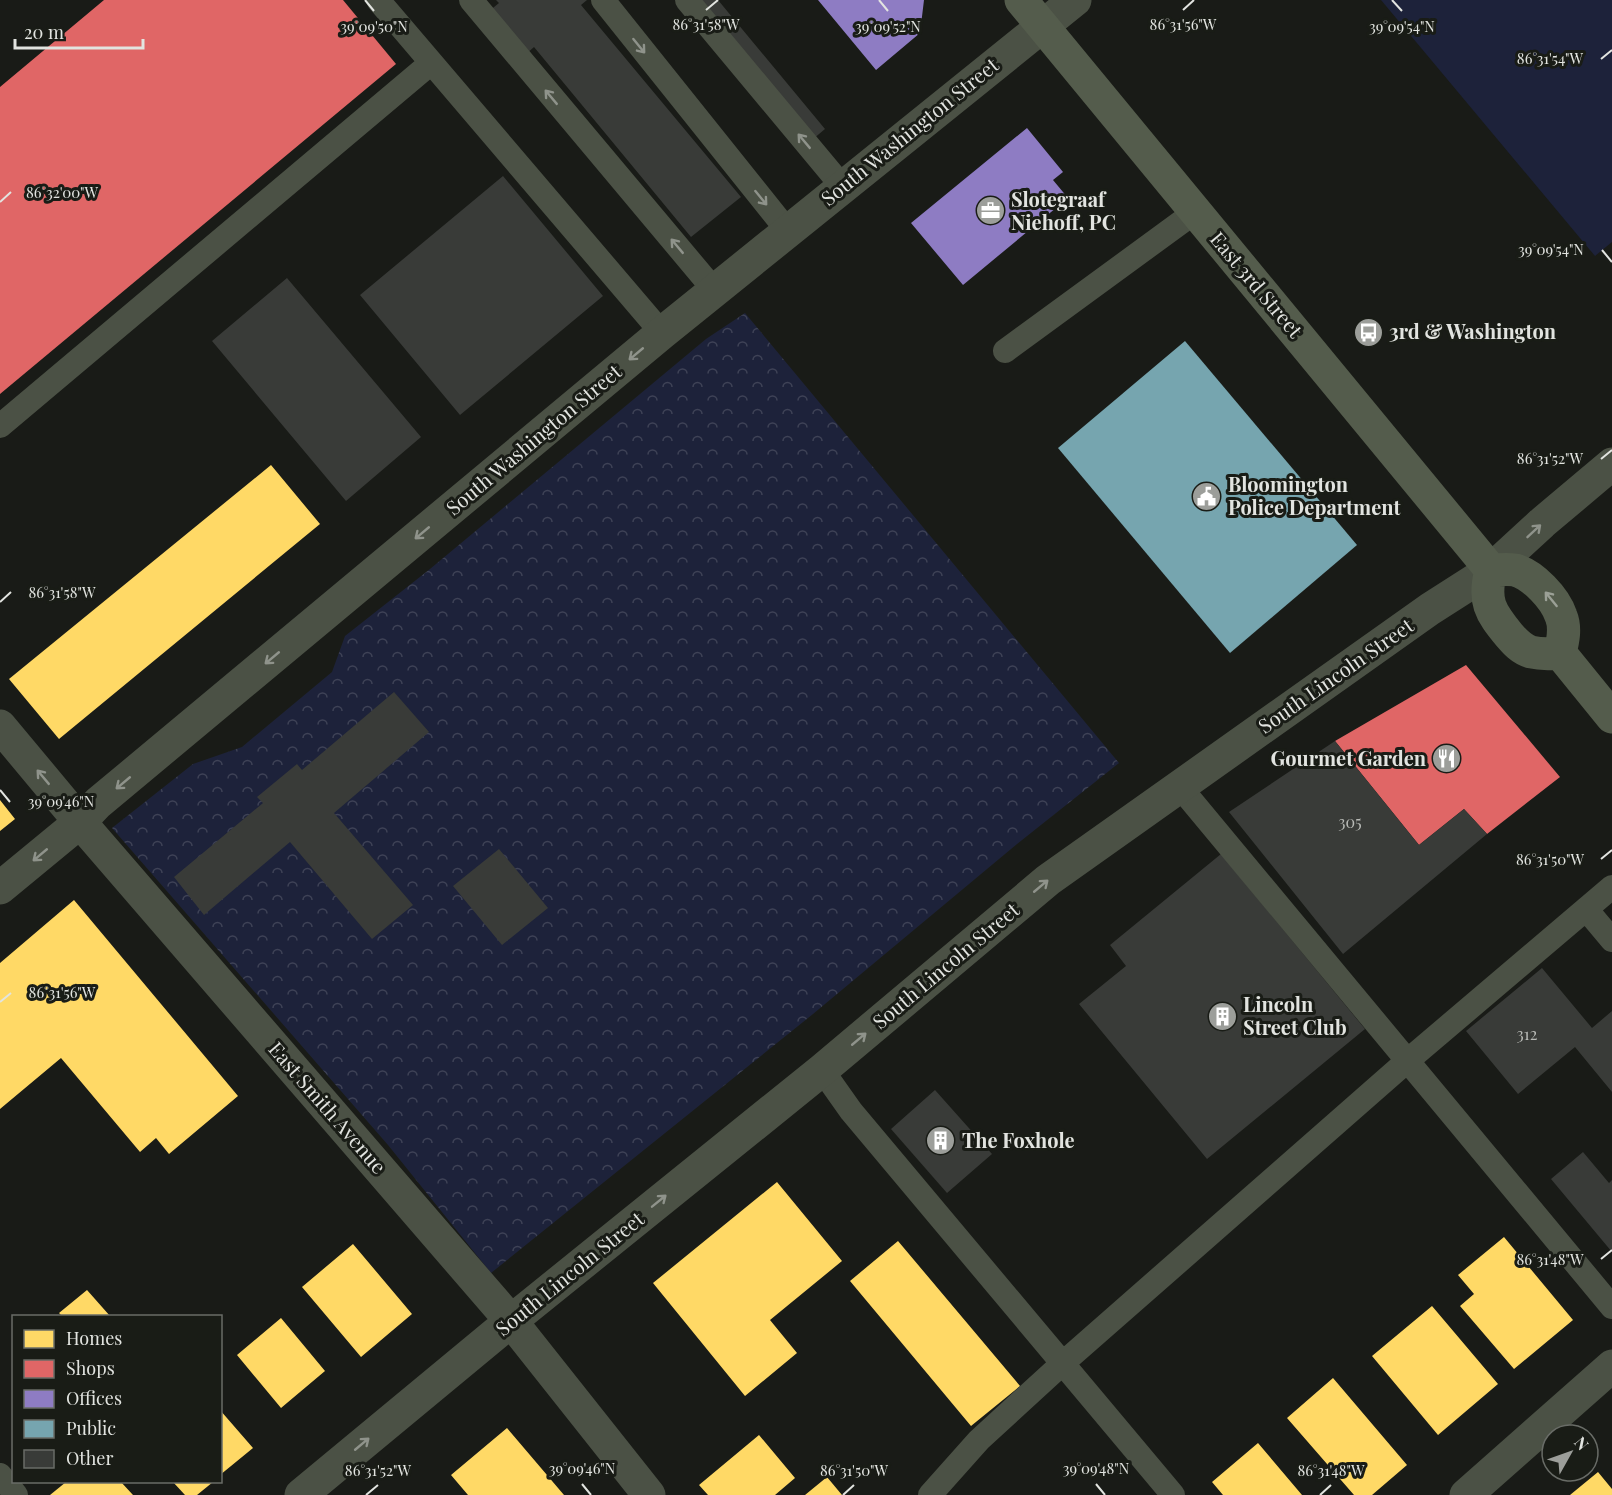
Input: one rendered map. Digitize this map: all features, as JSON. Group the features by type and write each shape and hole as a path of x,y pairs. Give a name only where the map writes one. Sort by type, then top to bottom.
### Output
{"main road":[{"name":"East 3rd Street","path":"1021,0 1491,570"},
{"path":"1491,570 1514,570 1526,574 1535,580 1552,600 1562,616 1563,642 1560,653 1543,654 1523,649 1500,624 1490,610 1487,599 1491,570"},
{"path":"1560,653 1612,717"}],"street":[{"name":"South Washington Street","path":"0,888 80,822 98,803 662,333 1075,0"},
{"name":"South Lincoln Street","path":"301,1495 511,1321 822,1070 1048,880 1430,609 1491,570 1612,464"},
{"name":"East Smith Avenue","path":"0,726 80,822 511,1321 649,1495"},
{"path":"1466,1495 1612,1366"}],"lane":[{"path":"378,0 662,333"},
{"path":"471,0 714,291"},
{"path":"603,0 787,230"},
{"path":"687,0 842,186"},
{"path":"0,426 431,63"},
{"path":"1005,351 1195,212"},
{"path":"1180,787 1406,1062 1612,1307"},
{"path":"930,1495 979,1440 1063,1363 1406,1062 1612,887"},
{"path":"1586,909 1612,939"},
{"path":"822,1070 858,1120 1173,1495"},
{"path":"0,1476 16,1495"}],"green space":[{"path":"1381,0 1612,0 1612,242 1595,256"},
{"path":"745,313 1119,763 1017,844 813,1014 491,1273 388,1145 112,828 193,764 242,747 332,672 345,636 430,569 706,339"}],"building: Homes":[{"path":"271,465 320,524 59,739 9,679"},
{"path":"0,800 15,819 0,831"},
{"path":"74,900 238,1096 169,1154 156,1138 140,1152 61,1058 0,1109 0,963"},
{"path":"777,1182 842,1261 770,1320 797,1353 745,1396 653,1283"},
{"path":"1504,1237 1573,1320 1514,1369 1460,1306 1474,1294 1458,1275"},
{"path":"898,1241 1020,1386 971,1426 850,1281"},
{"path":"353,1244 412,1314 361,1357 302,1287"},
{"path":"87,1290 109,1315 61,1315 59,1313"},
{"path":"1432,1306 1498,1384 1438,1435 1372,1356"},
{"path":"281,1318 325,1371 281,1408 237,1355"},
{"path":"1333,1378 1407,1465 1372,1495 1354,1495 1287,1418"},
{"path":"222,1412 253,1448 222,1473"},
{"path":"507,1428 564,1495 468,1495 451,1475"},
{"path":"759,1435 795,1478 775,1495 708,1495 699,1485"},
{"path":"1258,1443 1302,1495 1223,1495 1212,1482"},
{"path":"1600,1474 1612,1489 1612,1495 1570,1495 1585,1483 1600,1483"},
{"path":"827,1477 842,1495 805,1495"},
{"path":"65,1483 122,1483 133,1495 50,1495"},
{"path":"174,1483 212,1483 197,1495 185,1495"}],"building: Shops":[{"path":"104,0 343,0 396,64 0,394 0,87"},
{"name":"Gourmet Garden","path":"1466,665 1560,777 1487,834 1464,809 1419,845 1335,741"}],"building: Offices":[{"path":"818,0 924,0 920,33 876,70"},
{"name":"Slotegraaf Niehoff, PC","path":"1027,128 1063,172 1053,180 1068,198 963,285 911,223"}],"building: Public":[{"name":"Bloomington Police Department","path":"1185,341 1357,545 1230,653 1058,448"}],"building: Other":[{"path":"496,0 587,0 581,5 741,197 691,237 534,47 524,56 488,12 499,3"},
{"path":"676,0 718,0 825,129 800,150"},
{"path":"503,176 603,296 460,415 360,295"},
{"path":"287,278 421,437 346,501 212,341"},
{"path":"394,692 429,732 334,813 413,905 372,939 290,842 204,915 174,877 263,803 257,797 297,764 302,770"},
{"path":"1335,741 1419,845 1464,809 1487,834 1343,954 1229,812"},
{"path":"499,849 548,908 502,945 453,886"},
{"name":"Lincoln Street Club","path":"1221,854 1365,1029 1207,1159 1079,1004 1126,966 1110,945"},
{"path":"1542,968 1592,1028 1612,1011 1612,1092 1575,1047 1518,1094 1466,1031"},
{"name":"The Foxhole","path":"935,1090 992,1154 947,1193 891,1129"},
{"path":"1583,1152 1609,1183 1612,1180 1612,1252 1551,1179"}],"place":[{"name":"Slotegraaf Niehoff, PC","path":"990,211"},
{"name":"3rd & Washington","path":"1368,332"},
{"name":"Bloomington Police Department","path":"1207,497"},
{"name":"Gourmet Garden","path":"1447,759"},
{"name":"Lincoln Street Club","path":"1222,1016"},
{"name":"The Foxhole","path":"941,1141"}]}
